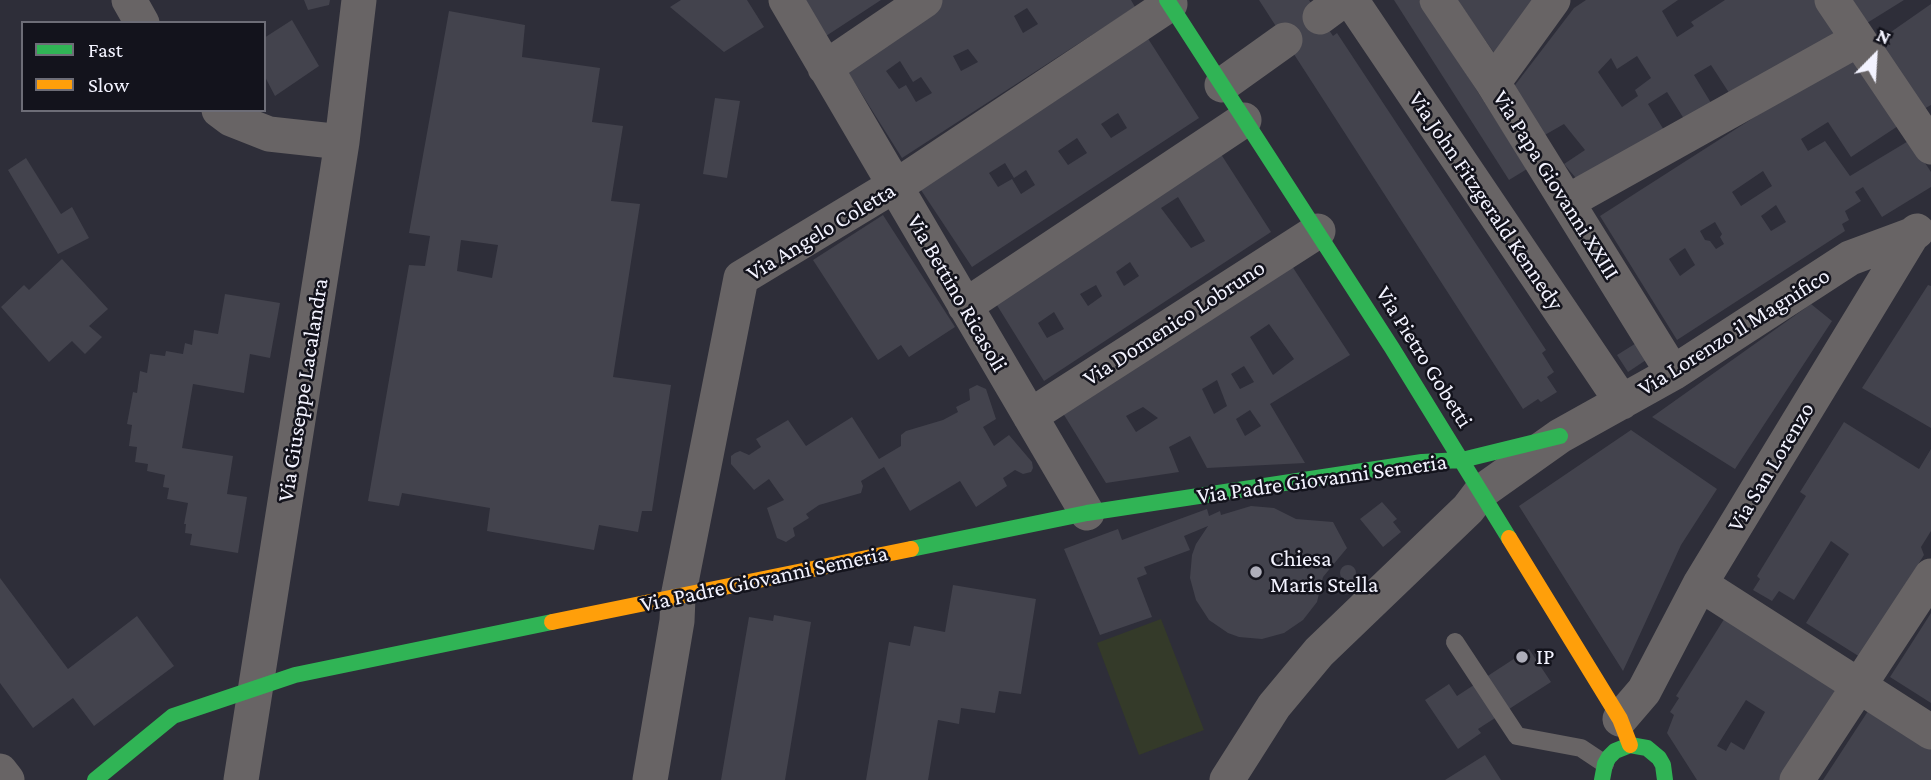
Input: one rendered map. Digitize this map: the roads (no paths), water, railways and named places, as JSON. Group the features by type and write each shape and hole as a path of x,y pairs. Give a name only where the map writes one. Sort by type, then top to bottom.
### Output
{"street":[{"path":"129,0 141,21"},
{"name":"Via Giuseppe Lacalandra","path":"241,780 342,142 359,0"},
{"name":"Via Bettino Ricasoli","path":"786,0 1087,513"},
{"path":"825,68 925,0"},
{"name":"Via John Fitzgerald Kennedy","path":"1351,0 1622,402"},
{"name":"Via Papa Giovanni XXIII","path":"1437,0 1493,83 1673,373"},
{"path":"1493,83 1553,0"},
{"path":"1832,0 1931,147"},
{"name":"Via Pietro Gobetti","path":"1169,2 1318,231 1462,460 1625,732"},
{"name":"Via Angelo Coletta","path":"650,780 677,621 678,597 741,278 895,187 1169,2"},
{"path":"1222,85 1285,40"},
{"path":"1567,202 1857,40"},
{"path":"222,112 270,134 342,142"},
{"path":"965,306 1244,120"},
{"name":"Via Domenico Lobruno","path":"1030,416 1318,231"},
{"name":"Via Lorenzo il Magnifico","path":"1227,780 1275,706 1319,652 1468,509 1481,492 1560,436 1673,373 1850,258 1925,234"},
{"name":"Via San Lorenzo","path":"1625,732 1700,584 1925,234"},
{"name":"Via Lorenzo il Magnifico","path":"1462,460 1560,436"},
{"name":"Via Padre Giovanni Semeria","path":"95,780 173,716 295,675 1087,513 1422,463 1462,460"},
{"path":"1797,780 1931,576"},
{"path":"1700,584 1931,732"},
{"path":"1604,772 1625,732 1659,758 1665,780"},
{"path":"0,771 7,780"}],"lane":[{"path":"1455,642 1517,736 1580,748 1604,772"}],"place":[{"name":"Chiesa Maris Stella","path":"1256,572"},
{"name":"IP","path":"1522,657"}]}
